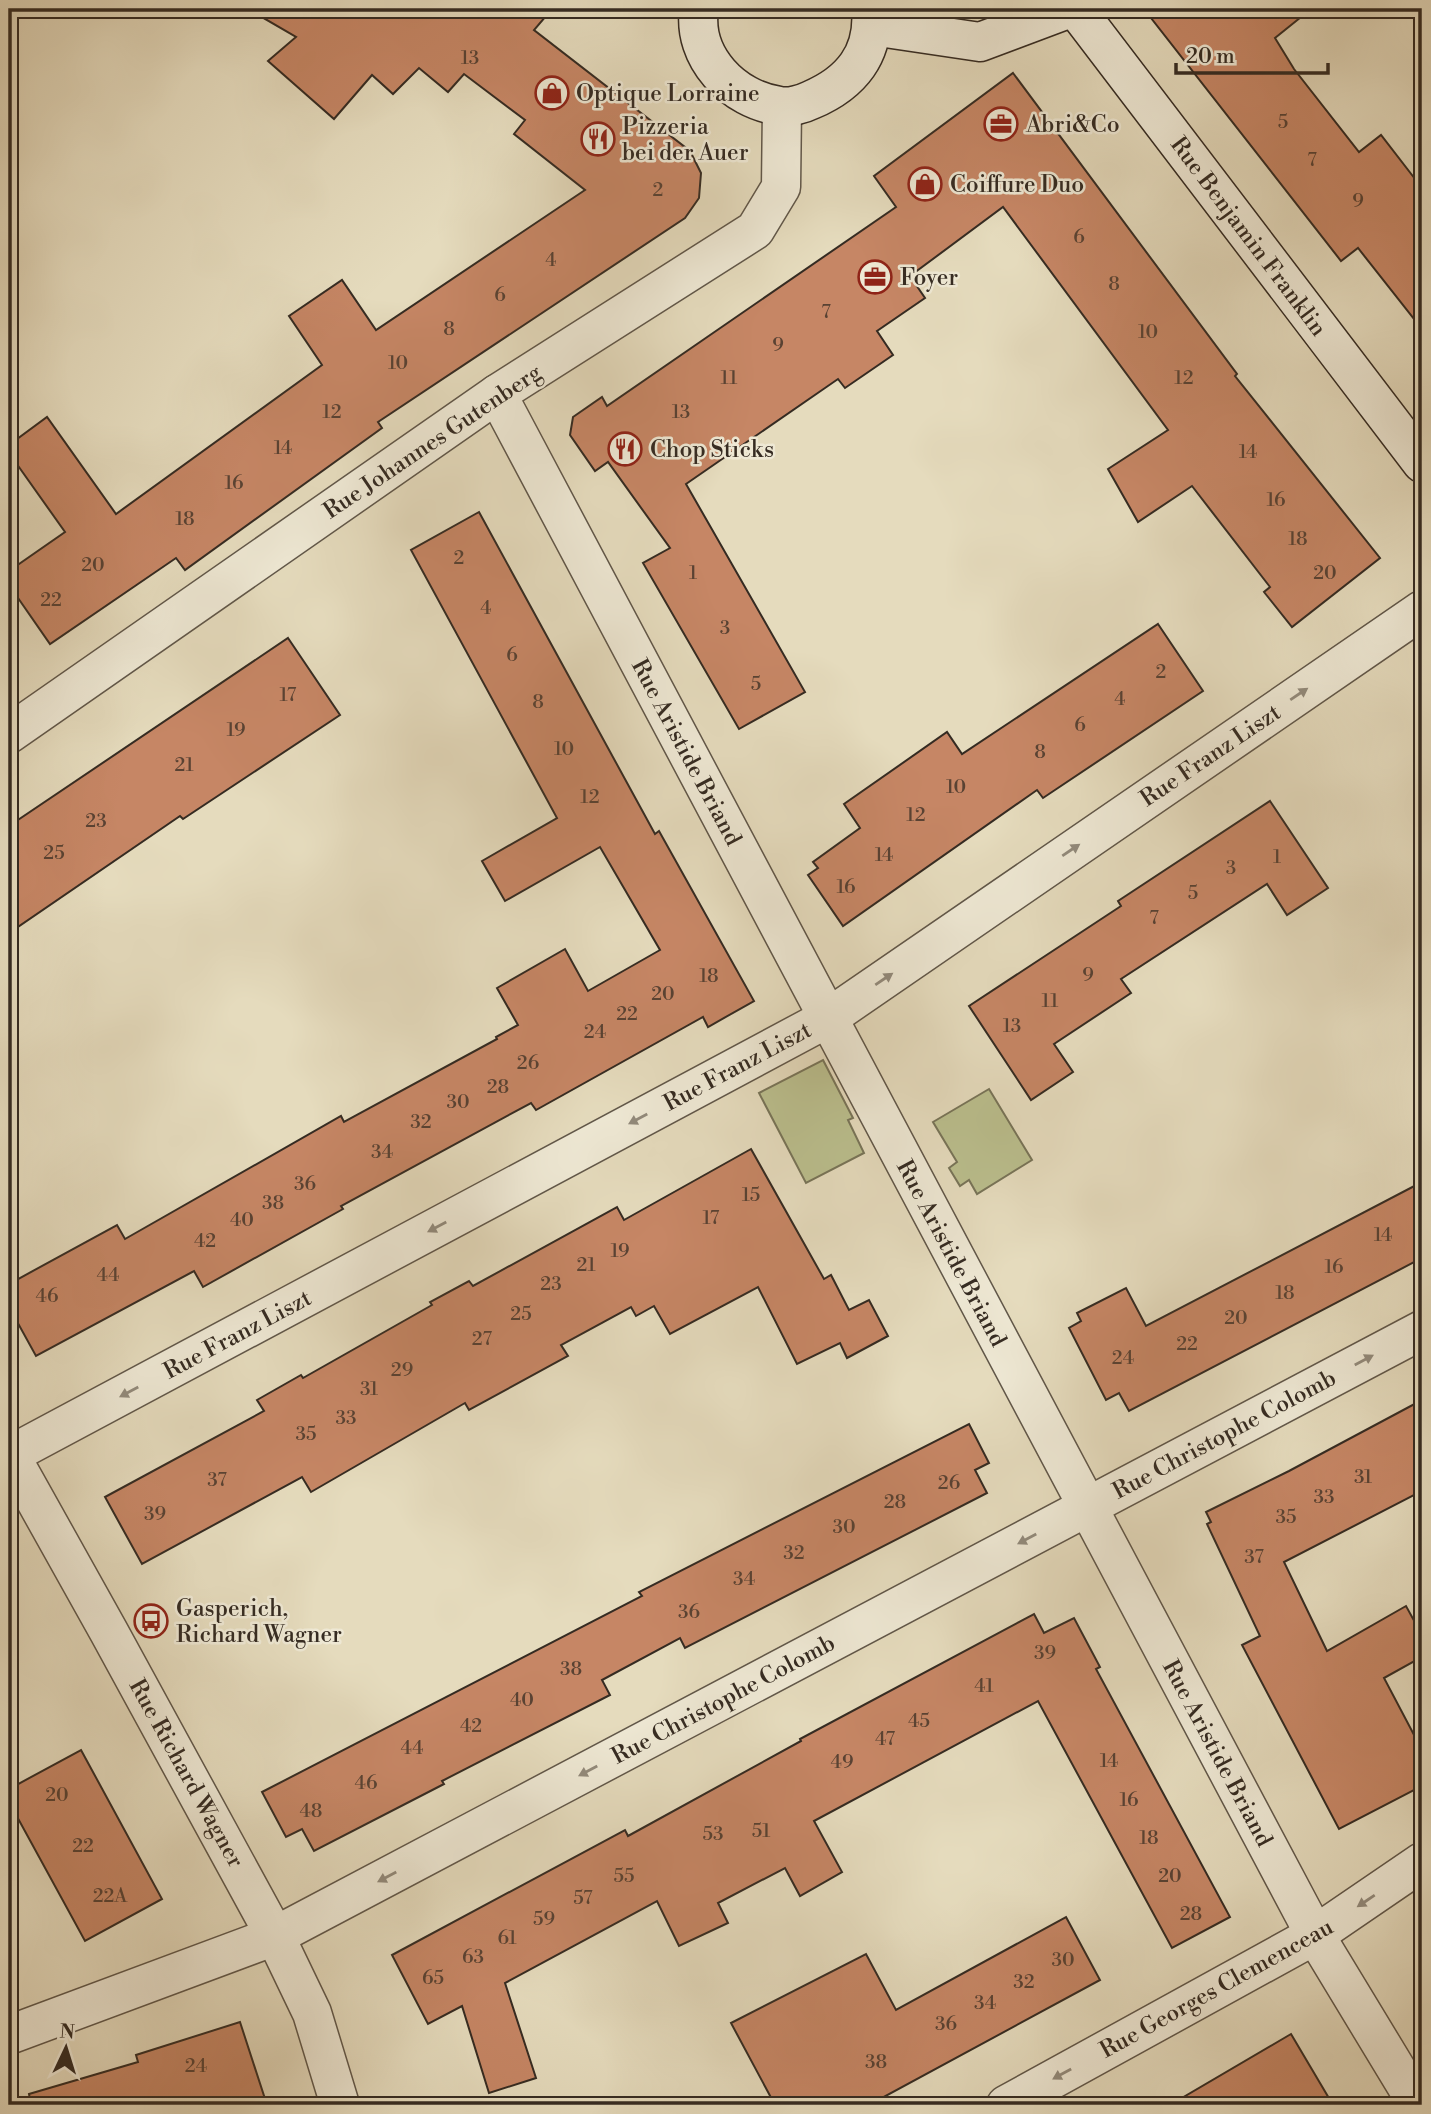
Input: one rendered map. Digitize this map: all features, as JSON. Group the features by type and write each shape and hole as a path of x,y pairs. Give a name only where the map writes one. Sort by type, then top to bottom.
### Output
{"street":[{"path":"699,9 698,19 704,51 722,78 748,97 782,107 806,102 831,92 851,75 865,52 871,17 980,42 1068,9"},
{"name":"Rue Benjamin Franklin","path":"1076,9 1422,463"},
{"name":"Rue Johannes Gutenberg","path":"9,734 497,394 755,230 781,187 782,107"},
{"name":"Rue Aristide Briand","path":"497,394 1315,1935 1418,2105"},
{"name":"Rue Franz Liszt","path":"9,1454 828,1018 1422,610"},
{"name":"Rue Christophe Colomb","path":"9,2035 275,1936 1422,1330"},
{"name":"Rue Richard Wagner","path":"9,1454 275,1936 312,2013 340,2105"},
{"name":"Rue Georges Clemenceau","path":"1006,2105 1315,1935 1422,1862"}],"green space":[{"path":"823,1060 853,1118 848,1120 864,1153 806,1183 759,1093"},
{"path":"989,1089 1032,1160 977,1194 969,1180 960,1186 949,1168 957,1162 933,1122"}],"building":[{"path":"248,9 552,9 534,30 690,151 701,173 699,198 685,218 378,422 382,428 185,570 176,558 50,644 9,585 9,571 65,532 9,453 9,445 47,417 116,514 322,365 289,316 342,280 376,330 585,190 514,134 525,120 464,74 448,92 419,68 393,94 372,75 334,119 268,61 296,37"},
{"path":"1144,9 1311,9 1275,38 1294,69 1359,152 1381,135 1422,188 1422,329 1358,248 1341,261"},
{"path":"1013,73 1237,374 1235,376 1380,558 1292,627 1264,592 1270,587 1192,486 1138,522 1108,469 1168,430 1003,207 910,276 925,298 877,331 893,355 845,388 838,379 686,484 805,692 739,729 643,563 670,548 608,462 595,471 570,435 573,417 602,397 607,406 896,207 874,176"},
{"path":"479,512 655,834 659,831 754,1001 708,1027 703,1017 536,1110 531,1103 341,1206 343,1209 203,1287 194,1271 36,1356 9,1307 9,1284 117,1225 125,1239 341,1116 344,1122 497,1039 496,1037 518,1025 497,988 565,949 588,991 660,950 600,847 505,901 482,861 557,818 411,550"},
{"path":"1158,624 1203,691 1043,798 1037,790 843,926 808,875 818,868 813,862 860,828 844,804 947,732 962,754"},
{"path":"288,638 340,715 183,819 180,816 9,933 9,826"},
{"path":"1270,801 1328,888 1287,915 1267,884 1121,979 1131,993 1054,1044 1073,1072 1031,1100 969,1006 1121,906 1118,901"},
{"path":"751,1149 824,1279 831,1275 849,1310 869,1300 888,1336 847,1358 840,1343 797,1364 758,1287 670,1334 654,1306 636,1316 631,1307 561,1345 568,1356 469,1410 465,1403 311,1492 302,1477 142,1564 105,1497 264,1411 257,1400 301,1375 303,1378 432,1305 430,1302 469,1281 473,1286 617,1207 624,1220"},
{"path":"1422,1182 1422,1258 1129,1411 1119,1393 1106,1400 1069,1328 1081,1321 1077,1313 1126,1288 1146,1326"},
{"path":"1422,1400 1422,1491 1284,1562 1327,1651 1406,1606 1422,1635 1422,1657 1384,1678 1422,1750 1422,1786 1339,1829 1242,1645 1260,1636 1207,1524 1211,1522 1206,1512"},
{"path":"969,1424 989,1463 975,1470 987,1493 685,1648 680,1638 602,1680 610,1695 442,1781 444,1784 314,1851 302,1829 286,1837 262,1792 642,1596 639,1592"},
{"path":"1034,1614 1044,1633 1074,1618 1100,1667 1096,1669 1230,1917 1172,1948 1038,1701 814,1821 842,1872 800,1896 785,1868 718,1903 728,1923 679,1946 657,1901 505,1983 536,2078 489,2093 462,2006 428,2024 392,1955 625,1830 628,1836 801,1741 800,1739"},
{"path":"81,1750 162,1899 85,1941 9,1802 9,1789"},
{"path":"1066,1917 1100,1980 869,2105 775,2105 731,2023 866,1954 896,2010"},
{"path":"240,2022 267,2105 31,2105 29,2094 138,2062 136,2055"},
{"path":"1291,2034 1333,2105 1170,2105"}],"place":[{"name":"Optique Lorraine","path":"552,93"},
{"name":"Abri&Co","path":"1001,124"},
{"name":"Pizzeria bei der Auer","path":"598,139"},
{"name":"Coiffure Duo","path":"925,184"},
{"name":"Foyer","path":"875,277"},
{"name":"Chop Sticks","path":"625,449"},
{"name":"Gasperich, Richard Wagner","path":"151,1621"}]}
